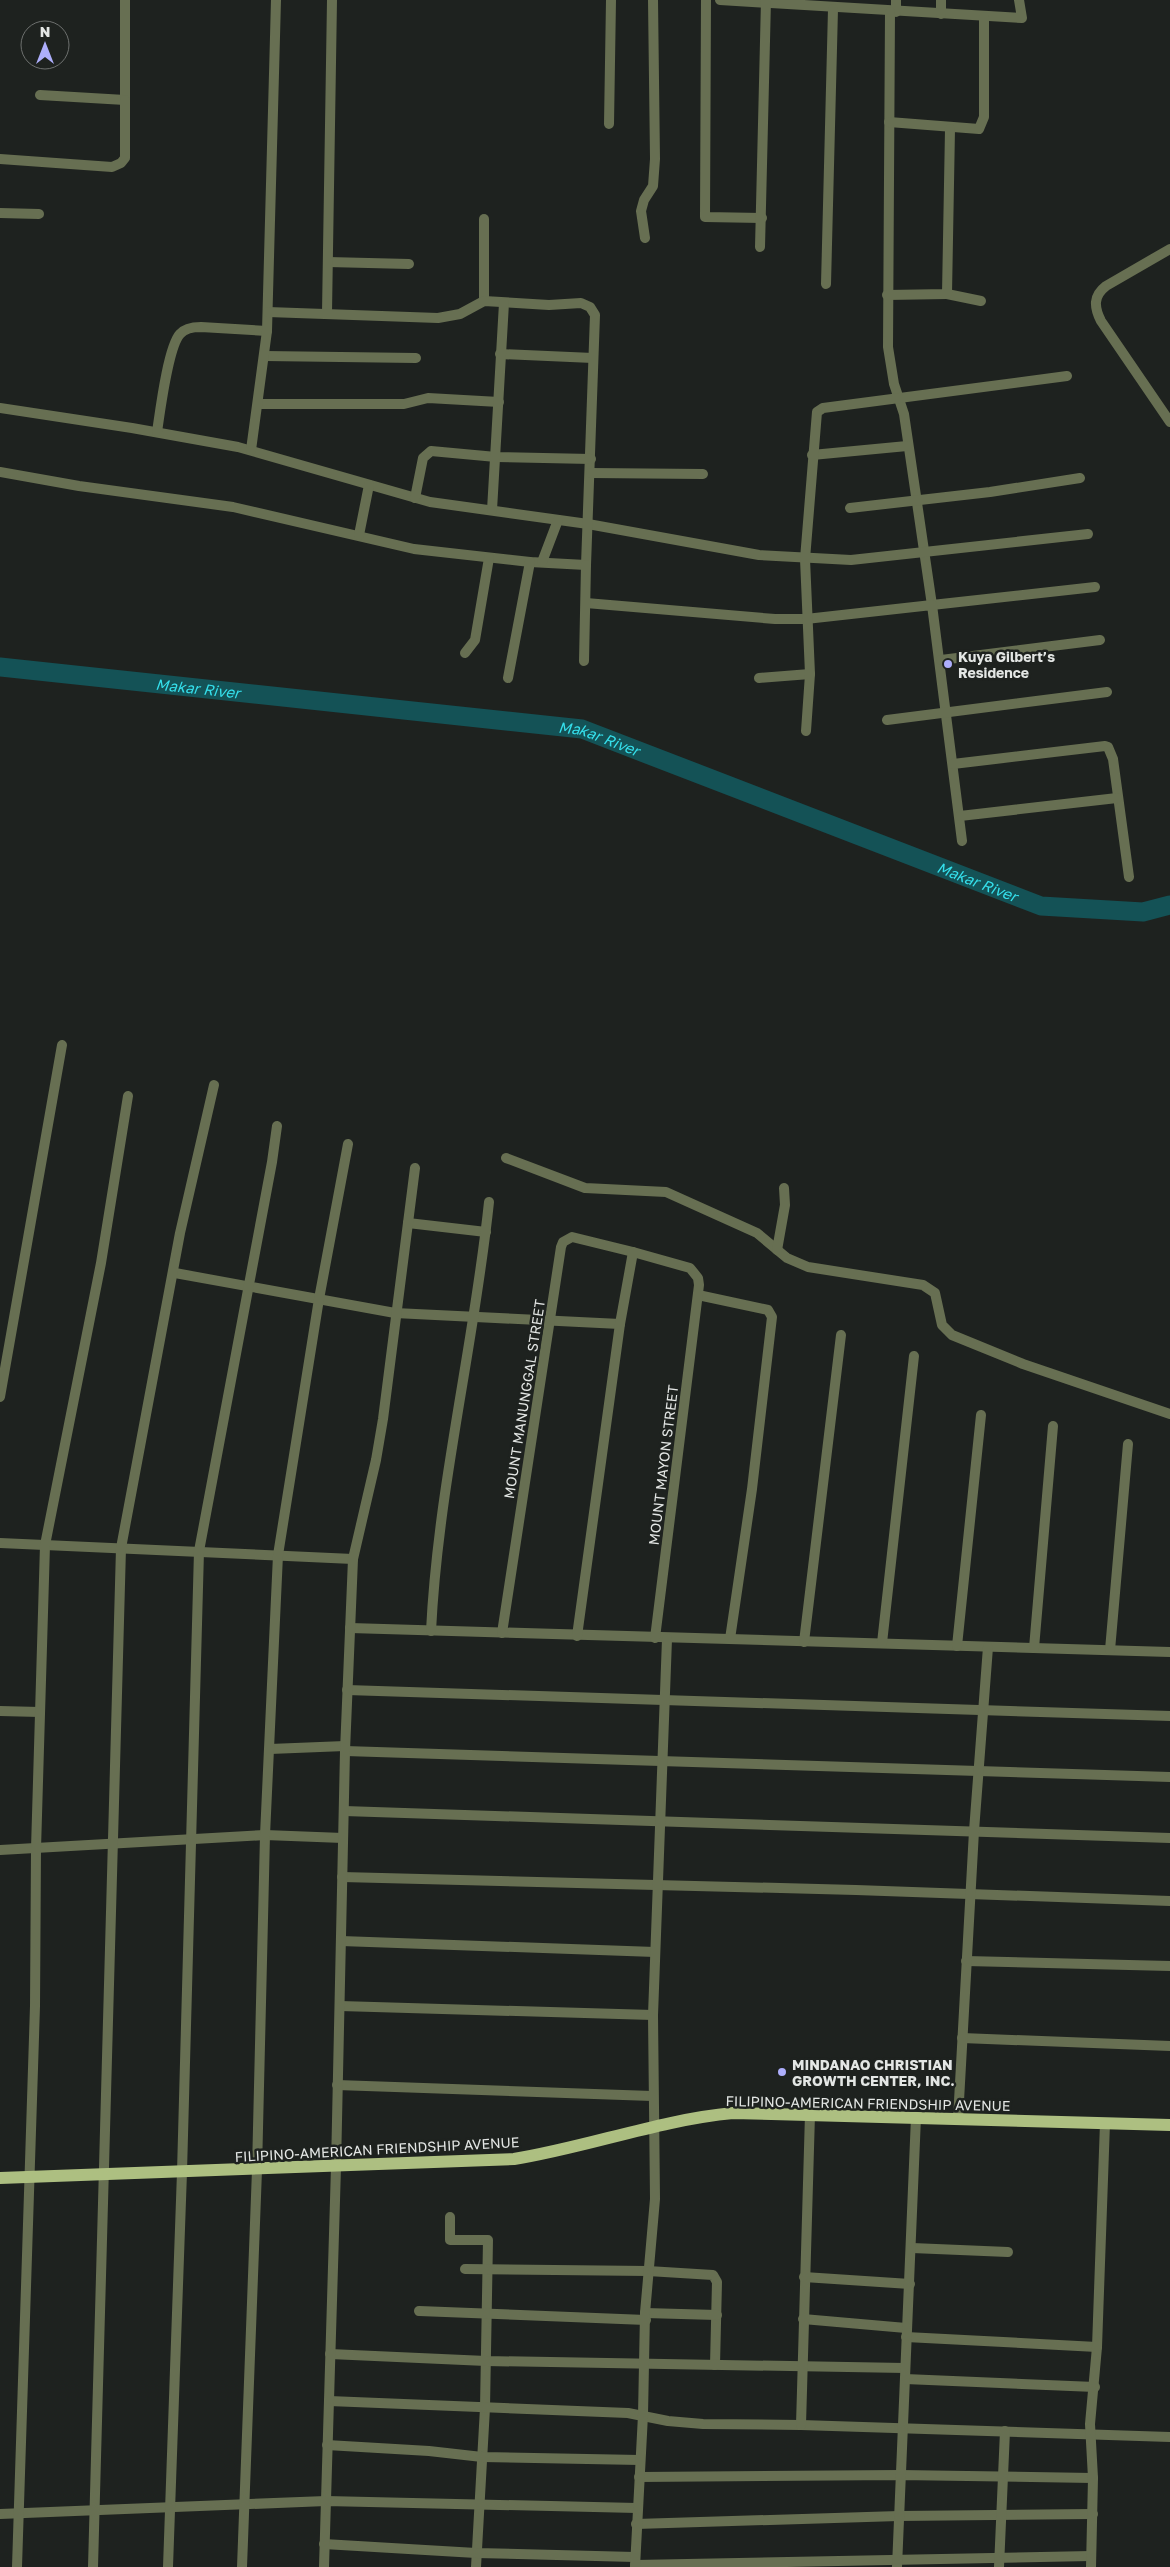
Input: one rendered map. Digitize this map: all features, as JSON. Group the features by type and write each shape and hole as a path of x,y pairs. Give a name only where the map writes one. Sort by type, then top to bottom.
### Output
{"main road":[{"name":"FILIPINO-AMERICAN FRIENDSHIP AVENUE","path":"0,2178 514,2159 563,2150 693,2118 733,2113 1170,2125"}],"street":[{"path":"0,159 112,167 118,165 125,158 125,0"},
{"path":"252,450 268,331 276,0"},
{"path":"327,313 332,0"},
{"path":"609,124 611,0"},
{"path":"645,238 641,211 644,200 653,186 655,159 653,0"},
{"path":"706,0 705,217 762,218"},
{"path":"720,0 820,4 833,9 1022,18 1019,0"},
{"path":"896,0 893,12 889,122 887,295 889,356 898,398 904,414 906,446 918,500 926,553 941,660 945,711 962,841"},
{"path":"941,0 941,14"},
{"path":"760,247 766,2"},
{"path":"826,284 833,9"},
{"path":"889,122 950,129 979,129 982,126 984,117 984,16"},
{"path":"40,95 125,100"},
{"path":"947,294 950,129"},
{"path":"0,213 39,214"},
{"path":"484,219 484,301"},
{"path":"1170,249 1099,292 1096,310 1170,422"},
{"path":"328,262 409,264"},
{"path":"887,295 947,294 981,301"},
{"path":"268,312 438,318 460,314 484,301 504,303 582,303 590,306 595,315 584,661"},
{"path":"492,510 504,303"},
{"path":"157,432 170,361 176,340 181,333 190,327 268,331"},
{"path":"500,354 593,358"},
{"path":"265,356 416,358"},
{"path":"806,731 810,674 806,619 805,559 812,455 816,416 819,409 1067,376"},
{"path":"259,404 404,404 428,398 499,402"},
{"path":"0,408 157,432 252,450 415,498 588,524 733,552 805,559 851,560 1088,534"},
{"path":"812,455 906,446"},
{"path":"415,498 423,458 431,451 496,457 591,460"},
{"path":"0,472 79,486 233,506 414,549 530,562 586,565"},
{"path":"590,473 703,474"},
{"path":"850,508 1080,478"},
{"path":"360,535 369,484"},
{"path":"542,562 558,520"},
{"path":"465,653 475,640 489,558"},
{"path":"508,678 530,562"},
{"path":"586,602 775,619 806,619 1095,587"},
{"path":"941,660 1100,640"},
{"path":"760,678 810,674"},
{"path":"887,720 945,711 1107,692"},
{"path":"953,764 1105,746 1110,750 1113,759 1129,877"},
{"path":"960,816 1117,798"},
{"path":"0,1397 62,1045"},
{"path":"93,2567 106,2174 121,1548 180,1234 214,1085"},
{"path":"17,2567 30,2177 36,1848 45,1545 101,1262 128,1096"},
{"path":"168,2567 182,2172 199,1551 247,1286 272,1162 277,1126"},
{"path":"242,2567 257,2170 265,1836 278,1555 319,1299 348,1144"},
{"path":"506,1158 586,1188 666,1192 757,1233 787,1258 808,1267 923,1285 935,1293 942,1325 952,1335 1024,1364 1170,1414"},
{"path":"324,2567 336,2167 345,1749 353,1559 376,1460 415,1168"},
{"path":"778,1250 784,1204 784,1188"},
{"path":"431,1631 439,1538 474,1318 486,1232 488,1202"},
{"path":"408,1223 486,1232"},
{"name":"MOUNT MANUNGGAL STREET","path":"502,1633 563,1242 572,1237 633,1252"},
{"path":"577,1636 620,1324 633,1252"},
{"name":"MOUNT MAYON STREET","path":"633,1252 690,1268 698,1278 698,1295 656,1638"},
{"path":"174,1273 396,1313 620,1324"},
{"path":"698,1295 768,1310 772,1317 752,1489 730,1639"},
{"path":"804,1642 841,1335"},
{"path":"882,1643 914,1356"},
{"path":"957,1646 981,1415"},
{"path":"1034,1648 1053,1426"},
{"path":"1110,1650 1128,1444"},
{"path":"0,1543 353,1559"},
{"path":"350,1628 667,1639 730,1639 1170,1652"},
{"path":"635,2563 643,2415 645,2316 655,2199 652,2096 655,1952 667,1639"},
{"path":"958,2119 974,1831 988,1647"},
{"path":"347,1690 1170,1716"},
{"path":"0,1712 40,1712"},
{"path":"270,1749 345,1749 1170,1777"},
{"path":"344,1811 1170,1838"},
{"path":"0,1850 115,1842 265,1836 343,1838"},
{"path":"342,1877 1170,1901"},
{"path":"341,1941 655,1952"},
{"path":"966,1961 1170,1966"},
{"path":"340,2006 654,2015"},
{"path":"962,2038 1170,2046"},
{"path":"337,2085 652,2096"},
{"path":"801,2425 810,2114"},
{"path":"897,2563 906,2332 912,2248 916,2117"},
{"path":"1091,2567 1093,2478 1091,2435 1097,2347 1105,2123"},
{"path":"450,2217 450,2240 488,2240 485,2408 478,2503 476,2567"},
{"path":"912,2248 1008,2252"},
{"path":"465,2269 648,2271 712,2275 717,2282 715,2365"},
{"path":"804,2277 910,2284"},
{"path":"419,2311 487,2314 717,2315"},
{"path":"803,2319 906,2332 1097,2347"},
{"path":"330,2354 486,2361 905,2368"},
{"path":"905,2379 1095,2387"},
{"path":"329,2401 643,2415 668,2421 704,2424 1006,2430 1170,2437"},
{"path":"999,2562 1006,2430"},
{"path":"327,2445 429,2451 482,2457 640,2460"},
{"path":"639,2477 900,2475 1093,2478"},
{"path":"0,2514 95,2512 326,2501 637,2508"},
{"path":"636,2524 899,2516 1093,2514"},
{"path":"324,2544 635,2563 999,2562 1091,2556"}],"waterway":[{"name":"Makar River","path":"0,667 582,729 1041,906 1143,912 1170,905"}],"place":[{"name":"Kuya Gilbert’s Residence","path":"948,664"},
{"name":"MINDANAO CHRISTIAN GROWTH CENTER, INC.","path":"782,2072"}]}
